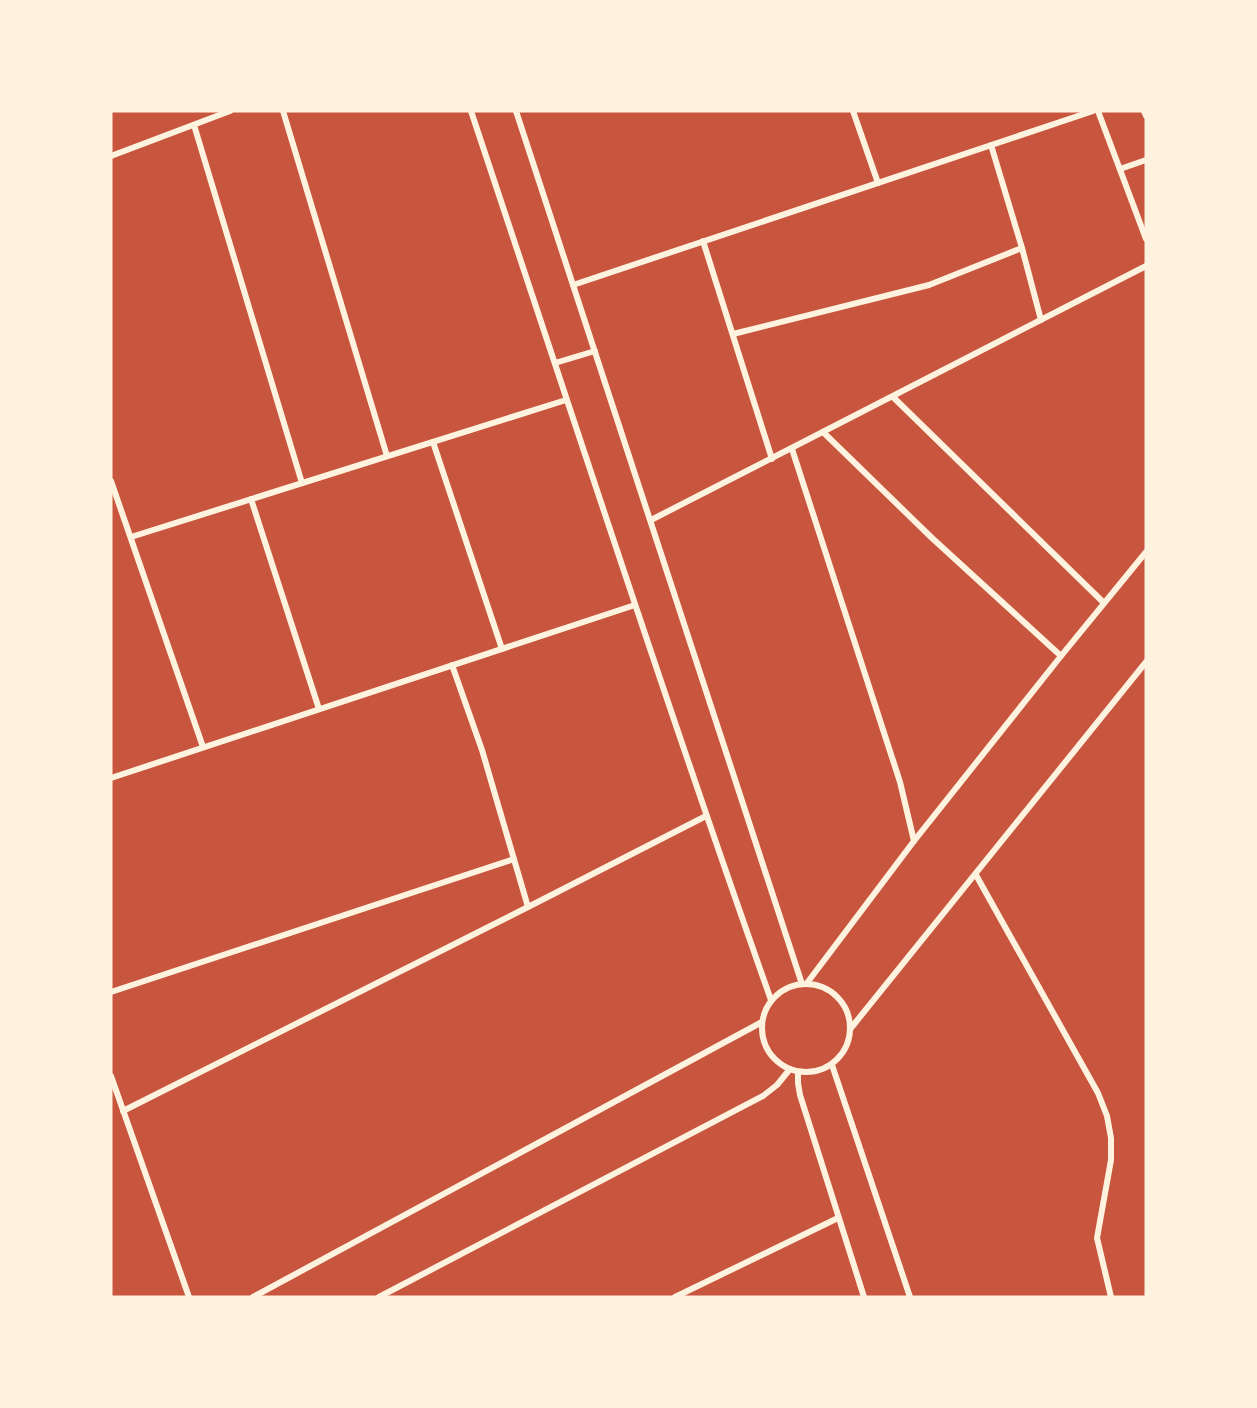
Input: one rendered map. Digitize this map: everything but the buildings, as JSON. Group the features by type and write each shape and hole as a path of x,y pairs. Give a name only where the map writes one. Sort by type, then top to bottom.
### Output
{"street":[{"path":"111,156 230,111"},
{"path":"283,111 387,456"},
{"path":"471,111 706,816 771,1000"},
{"path":"516,111 805,984"},
{"path":"853,111 878,183"},
{"path":"573,285 1093,111"},
{"path":"1098,111 1146,239"},
{"path":"1144,111 1146,116"},
{"path":"194,125 302,483"},
{"path":"991,146 1041,320"},
{"path":"1120,169 1146,160"},
{"path":"703,241 772,459"},
{"path":"734,334 930,285 1022,248"},
{"path":"651,520 1146,266"},
{"path":"555,363 595,351"},
{"path":"893,397 1104,603"},
{"path":"130,537 566,400"},
{"path":"823,432 932,538 1061,656"},
{"path":"433,442 502,649"},
{"path":"792,448 900,782 914,841"},
{"path":"111,481 203,747"},
{"path":"251,500 319,709"},
{"path":"805,984 914,841 1146,552"},
{"path":"111,778 635,605"},
{"path":"851,1028 1146,662"},
{"path":"452,665 482,750 528,907"},
{"path":"123,1111 706,816"},
{"path":"111,992 514,859"},
{"path":"976,875 1098,1093 1107,1116 1111,1138 1111,1160 1097,1238 1111,1297"},
{"path":"805,984 820,986 833,992 843,1002 849,1015 851,1028 846,1049 832,1065 822,1070 798,1072 779,1064 771,1055 762,1034 762,1022 771,1000 780,992 805,984"},
{"path":"253,1297 762,1022"},
{"path":"832,1065 910,1297"},
{"path":"379,1297 764,1096 790,1070"},
{"path":"798,1072 800,1095 864,1297"},
{"path":"111,1076 189,1297"},
{"path":"675,1297 838,1218"}]}
